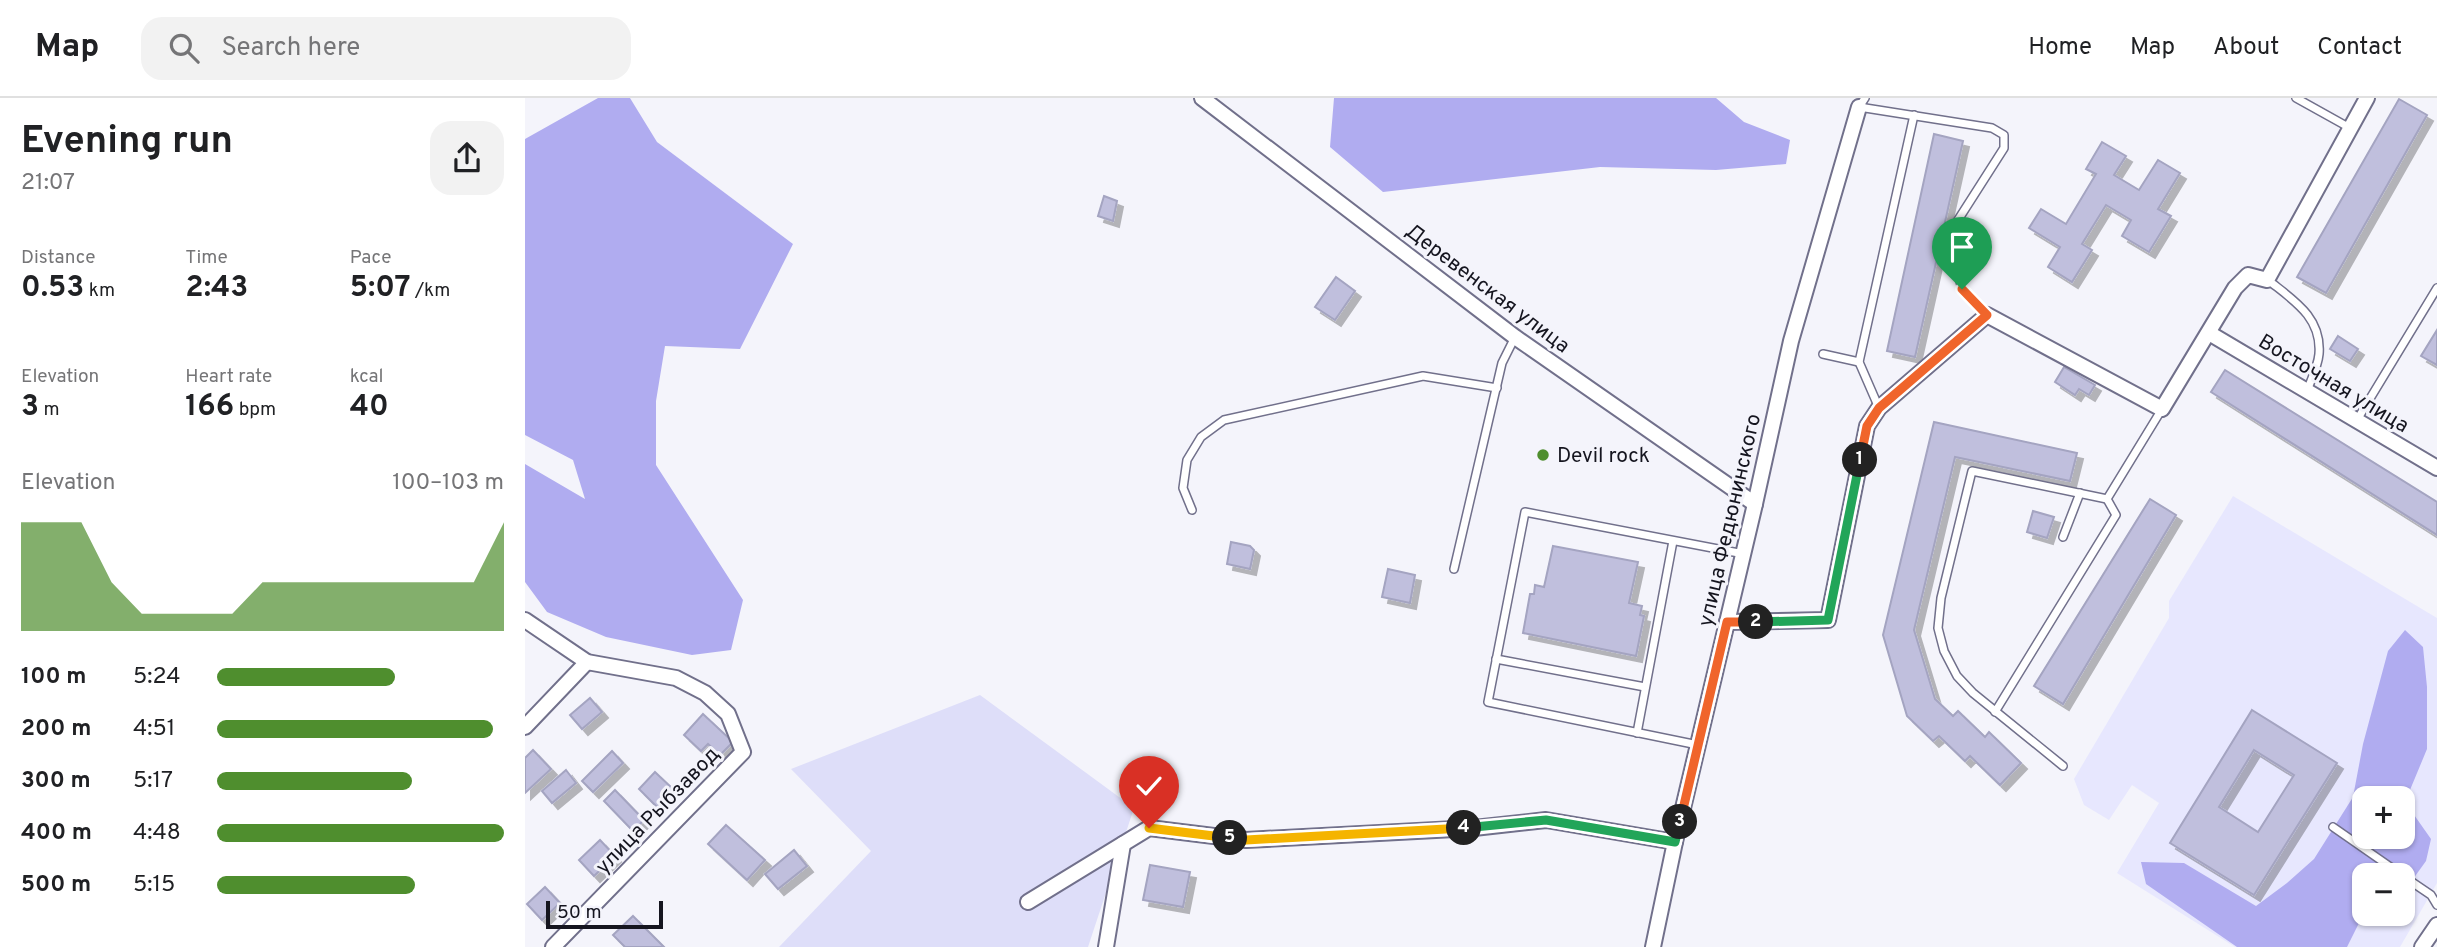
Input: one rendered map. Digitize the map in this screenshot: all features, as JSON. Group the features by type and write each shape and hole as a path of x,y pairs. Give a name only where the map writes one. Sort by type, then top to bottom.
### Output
{"street":[{"name":"Деревенская улица","path":"1202,98 1515,337 1755,504"},
{"path":"1727,622 1828,620 1867,426 1879,408 1987,315 2162,409 2235,288 2248,275 2267,279 2367,98"},
{"name":"улица Федюнинского","path":"1653,947 1791,341 1862,102"},
{"name":"Восточная улица","path":"2209,333 2437,468"},
{"name":"улица Рыбзавод","path":"525,620 587,662 676,678 705,693 728,714 743,752 553,947"},
{"path":"525,727 587,662"},
{"path":"1028,902 1149,828 1246,840 1474,828 1546,820 1675,842"},
{"path":"1106,947 1123,844"},
{"path":"2422,947 2437,925"}],"lane":[{"path":"2296,98 2350,128"},
{"path":"1862,102 1914,116 1992,128 2004,135 2004,148 1958,220 1954,257 1962,289 1987,315"},
{"path":"1879,408 1859,362 1914,116"},
{"path":"2267,279 2306,310 2318,334 2319,356 2307,391"},
{"path":"2357,421 2437,288"},
{"path":"1454,569 1502,363 1515,337"},
{"path":"1823,354 1859,362"},
{"path":"1192,510 1183,488 1187,460 1201,437 1224,421 1423,376 1497,388"},
{"path":"2107,499 2162,409"},
{"path":"1995,712 2116,515 2107,499 1972,471 1941,598 1938,628 1944,651 1957,676 1995,712 2063,766"},
{"path":"2063,537 2080,493"},
{"path":"1698,745 1488,702 1525,512 1744,554"},
{"path":"1637,733 1673,541"},
{"path":"1496,659 1645,687"},
{"path":"2333,828 2384,863"},
{"path":"2415,884 2431,895 2437,905"}],"shaded area":[{"path":"598,98 630,98 657,142 793,244 740,349 665,346 656,401 656,465 743,600 731,650 692,655 606,637 547,612 525,582 525,464 585,499 573,460 525,435 525,139"},
{"path":"1334,98 1716,98 1744,122 1790,140 1786,164 1716,170 1600,167 1383,192 1330,147"},
{"path":"2233,496 2437,618 2437,883 2415,921 2415,863 2352,863 2352,926 2412,926 2400,947 2235,947 2117,873 2159,803 2132,785 2109,820 2084,805 2074,779 2169,618 2169,601"},
{"path":"2405,630 2423,647 2427,687 2427,749 2412,786 2355,786 2363,744 2388,651"},
{"path":"980,695 1134,808 1088,947 779,947 871,851 791,769"},
{"path":"2352,799 2352,849 2415,849 2415,816 2431,839 2426,861 2415,876 2415,863 2352,863 2352,926 2358,926 2347,947 2237,947 2146,884 2141,862 2184,863 2256,906 2314,859"}],"building":[{"path":"2399,99 2427,115 2326,293 2297,277"},
{"path":"1934,134 1963,141 1915,357 1887,351"},
{"path":"2102,142 2126,156 2114,175 2139,190 2158,160 2180,173 2158,209 2171,216 2149,252 2122,236 2131,220 2106,205 2082,244 2092,250 2072,282 2048,267 2060,247 2029,228 2041,209 2066,224 2096,174 2086,169"},
{"path":"1104,196 1117,201 1113,221 1098,216"},
{"path":"1336,277 1355,291 1335,320 1315,307"},
{"path":"2437,330 2437,365 2421,356"},
{"path":"2338,336 2358,349 2350,361 2330,349"},
{"path":"2064,367 2095,385 2089,395 2079,389 2075,395 2055,382"},
{"path":"2225,370 2437,502 2437,535 2211,392"},
{"path":"1934,422 2077,453 2070,481 1955,457 1914,630 1935,699 1953,716 1958,711 1985,737 1989,732 2021,763 2000,785 1970,756 1965,761 1939,736 1933,741 1907,716 1883,635"},
{"path":"2150,499 2176,515 2063,704 2034,686"},
{"path":"2033,511 2054,517 2047,538 2027,532"},
{"path":"1231,542 1250,546 1254,550 1250,569 1227,564"},
{"path":"1553,546 1638,562 1629,603 1642,606 1640,615 1644,616 1636,656 1523,633 1530,594 1534,594 1535,585 1544,587"},
{"path":"1388,569 1415,575 1410,603 1382,597"},
{"path":"590,698 602,712 582,729 570,715"},
{"path":"2252,710 2337,763 2254,895 2170,843","holes":["2254,750 2294,775 2258,832 2219,807"]},
{"path":"703,714 733,742 720,755 708,744 701,751 684,735"},
{"path":"533,750 551,769 525,793 525,758"},
{"path":"612,751 623,763 593,792 582,781"},
{"path":"566,770 576,783 552,803 542,791"},
{"path":"655,772 674,790 657,807 639,789"},
{"path":"615,790 644,820 633,831 604,801"},
{"path":"726,825 765,860 747,880 708,844"},
{"path":"600,840 615,856 594,876 579,860"},
{"path":"794,850 807,866 778,889 765,874"},
{"path":"1150,865 1190,872 1183,907 1143,900"},
{"path":"545,887 560,903 542,920 527,904"},
{"path":"633,916 664,947 625,947 613,935"}],"place":[{"name":"Devil rock","path":"1543,455"}],"route":[{"path":"1149,828 1246,840 1474,828 1546,820 1675,842 1727,622 1828,620 1867,426 1879,408 1987,315 1962,289"}]}
